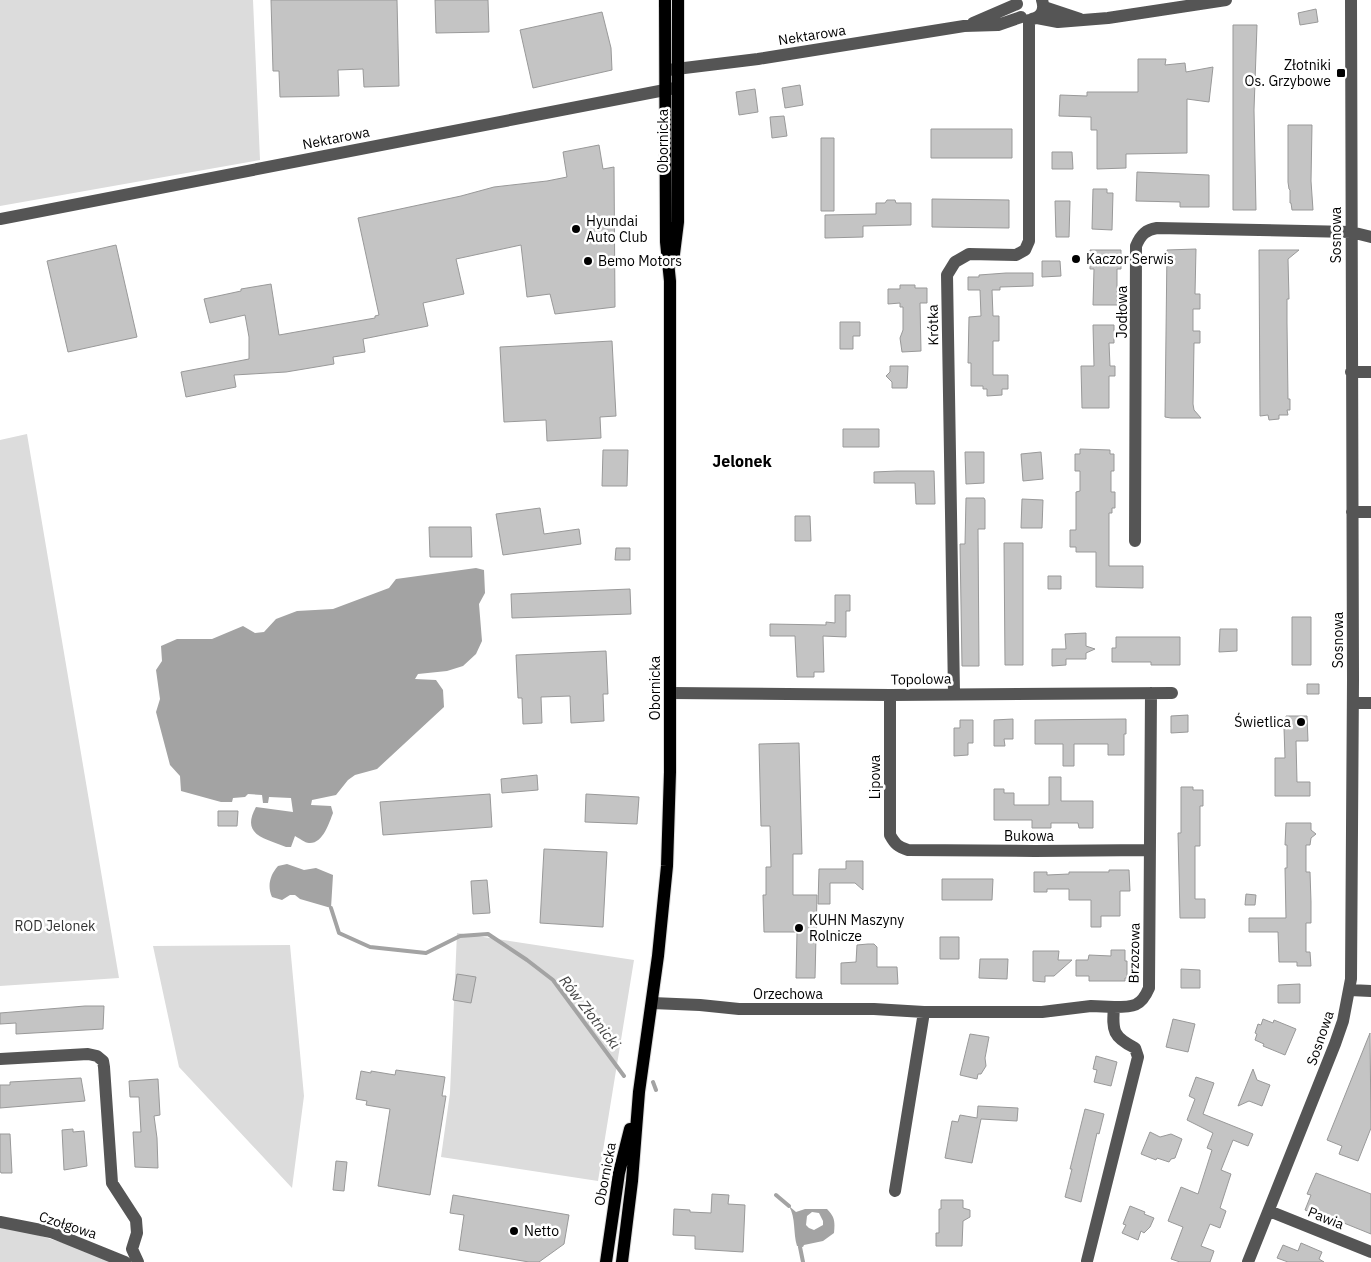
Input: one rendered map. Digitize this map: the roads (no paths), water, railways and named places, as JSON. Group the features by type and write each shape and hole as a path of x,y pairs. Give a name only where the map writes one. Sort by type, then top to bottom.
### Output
{"main road":[{"name":"Obornicka","path":"665,0 671,70 678,88 678,222 670,281"},
{"name":"Obornicka","path":"622,1262 632,1181 639,1092 663,915 667,866 670,692 670,281 666,242 665,90 671,70 678,0"},
{"name":"Obornicka","path":"606,1262 619,1172 639,1092"}],"street":[{"name":"Nektarowa","path":"671,70 758,59 964,26 998,25 1029,18 1058,22 1108,18 1226,0"},
{"name":"Sosnowa","path":"1248,1262 1335,1044 1343,1021 1350,990 1352,957 1353,703 1351,0"},
{"name":"Nektarowa","path":"964,26 1018,2"},
{"path":"1018,2 1018,11 1029,18 1042,13 1043,2"},
{"name":"Nektarowa","path":"1043,2 1085,20"},
{"name":"Krótka","path":"954,693 947,275 955,262 969,254 1016,255 1025,250 1029,242 1029,18"},
{"name":"Nektarowa","path":"0,219 678,88"},
{"name":"Jodłowa","path":"1135,541 1136,246 1140,237 1148,230 1158,228 1351,232 1371,237"},
{"path":"1351,372 1371,372"},
{"path":"1352,512 1371,512"},
{"name":"Topolowa","path":"670,692 890,695 954,693 1172,693"},
{"name":"Brzozowa","path":"1114,1007 1138,1005 1145,997 1149,988 1151,693"},
{"name":"Lipowa","path":"890,695 890,835 894,844 908,850"},
{"path":"1353,703 1371,703"},
{"name":"Bukowa","path":"908,850 1150,850"},
{"path":"1350,990 1371,991"},
{"name":"Orzechowa","path":"652,1003 739,1009 874,1009 924,1012 1042,1012 1091,1006 1114,1007"},
{"path":"1087,1261 1138,1057 1135,1048 1123,1042 1116,1035 1113,1025 1114,1007"},
{"path":"896,1191 924,1012"},
{"path":"0,1059 88,1054 97,1056 102,1061 104,1067 112,1183 136,1220 137,1233 132,1249 138,1262"},
{"name":"Pawia","path":"1269,1211 1371,1252"},
{"name":"Czołgowa","path":"0,1222 51,1232 125,1262"}],"waterway":[{"name":"Rów Złotnicki","path":"331,908 339,933 370,947 426,953 460,936 488,934 553,980 624,1076"},
{"name":"Rów Złotnicki","path":"653,1082 656,1090"},
{"name":"Rów Złotnicki","path":"776,1195 789,1206"},
{"name":"Rów Złotnicki","path":"800,1247 803,1262"}],"place":[{"name":"Złotniki Os. Grzybowe","path":"1341,73"},
{"name":"Hyundai Auto Club","path":"576,229"},
{"name":"Kaczor Serwis","path":"1076,259"},
{"name":"Bemo Motors","path":"588,261"},
{"name":"Świetlica","path":"1301,722"},
{"name":"KUHN Maszyny Rolnicze","path":"799,928"},
{"name":"Netto","path":"514,1231"}],"district":[{"name":"Jelonek","path":"742,461"}],"park label":[{"name":"ROD Jelonek","path":"55,926"}]}
